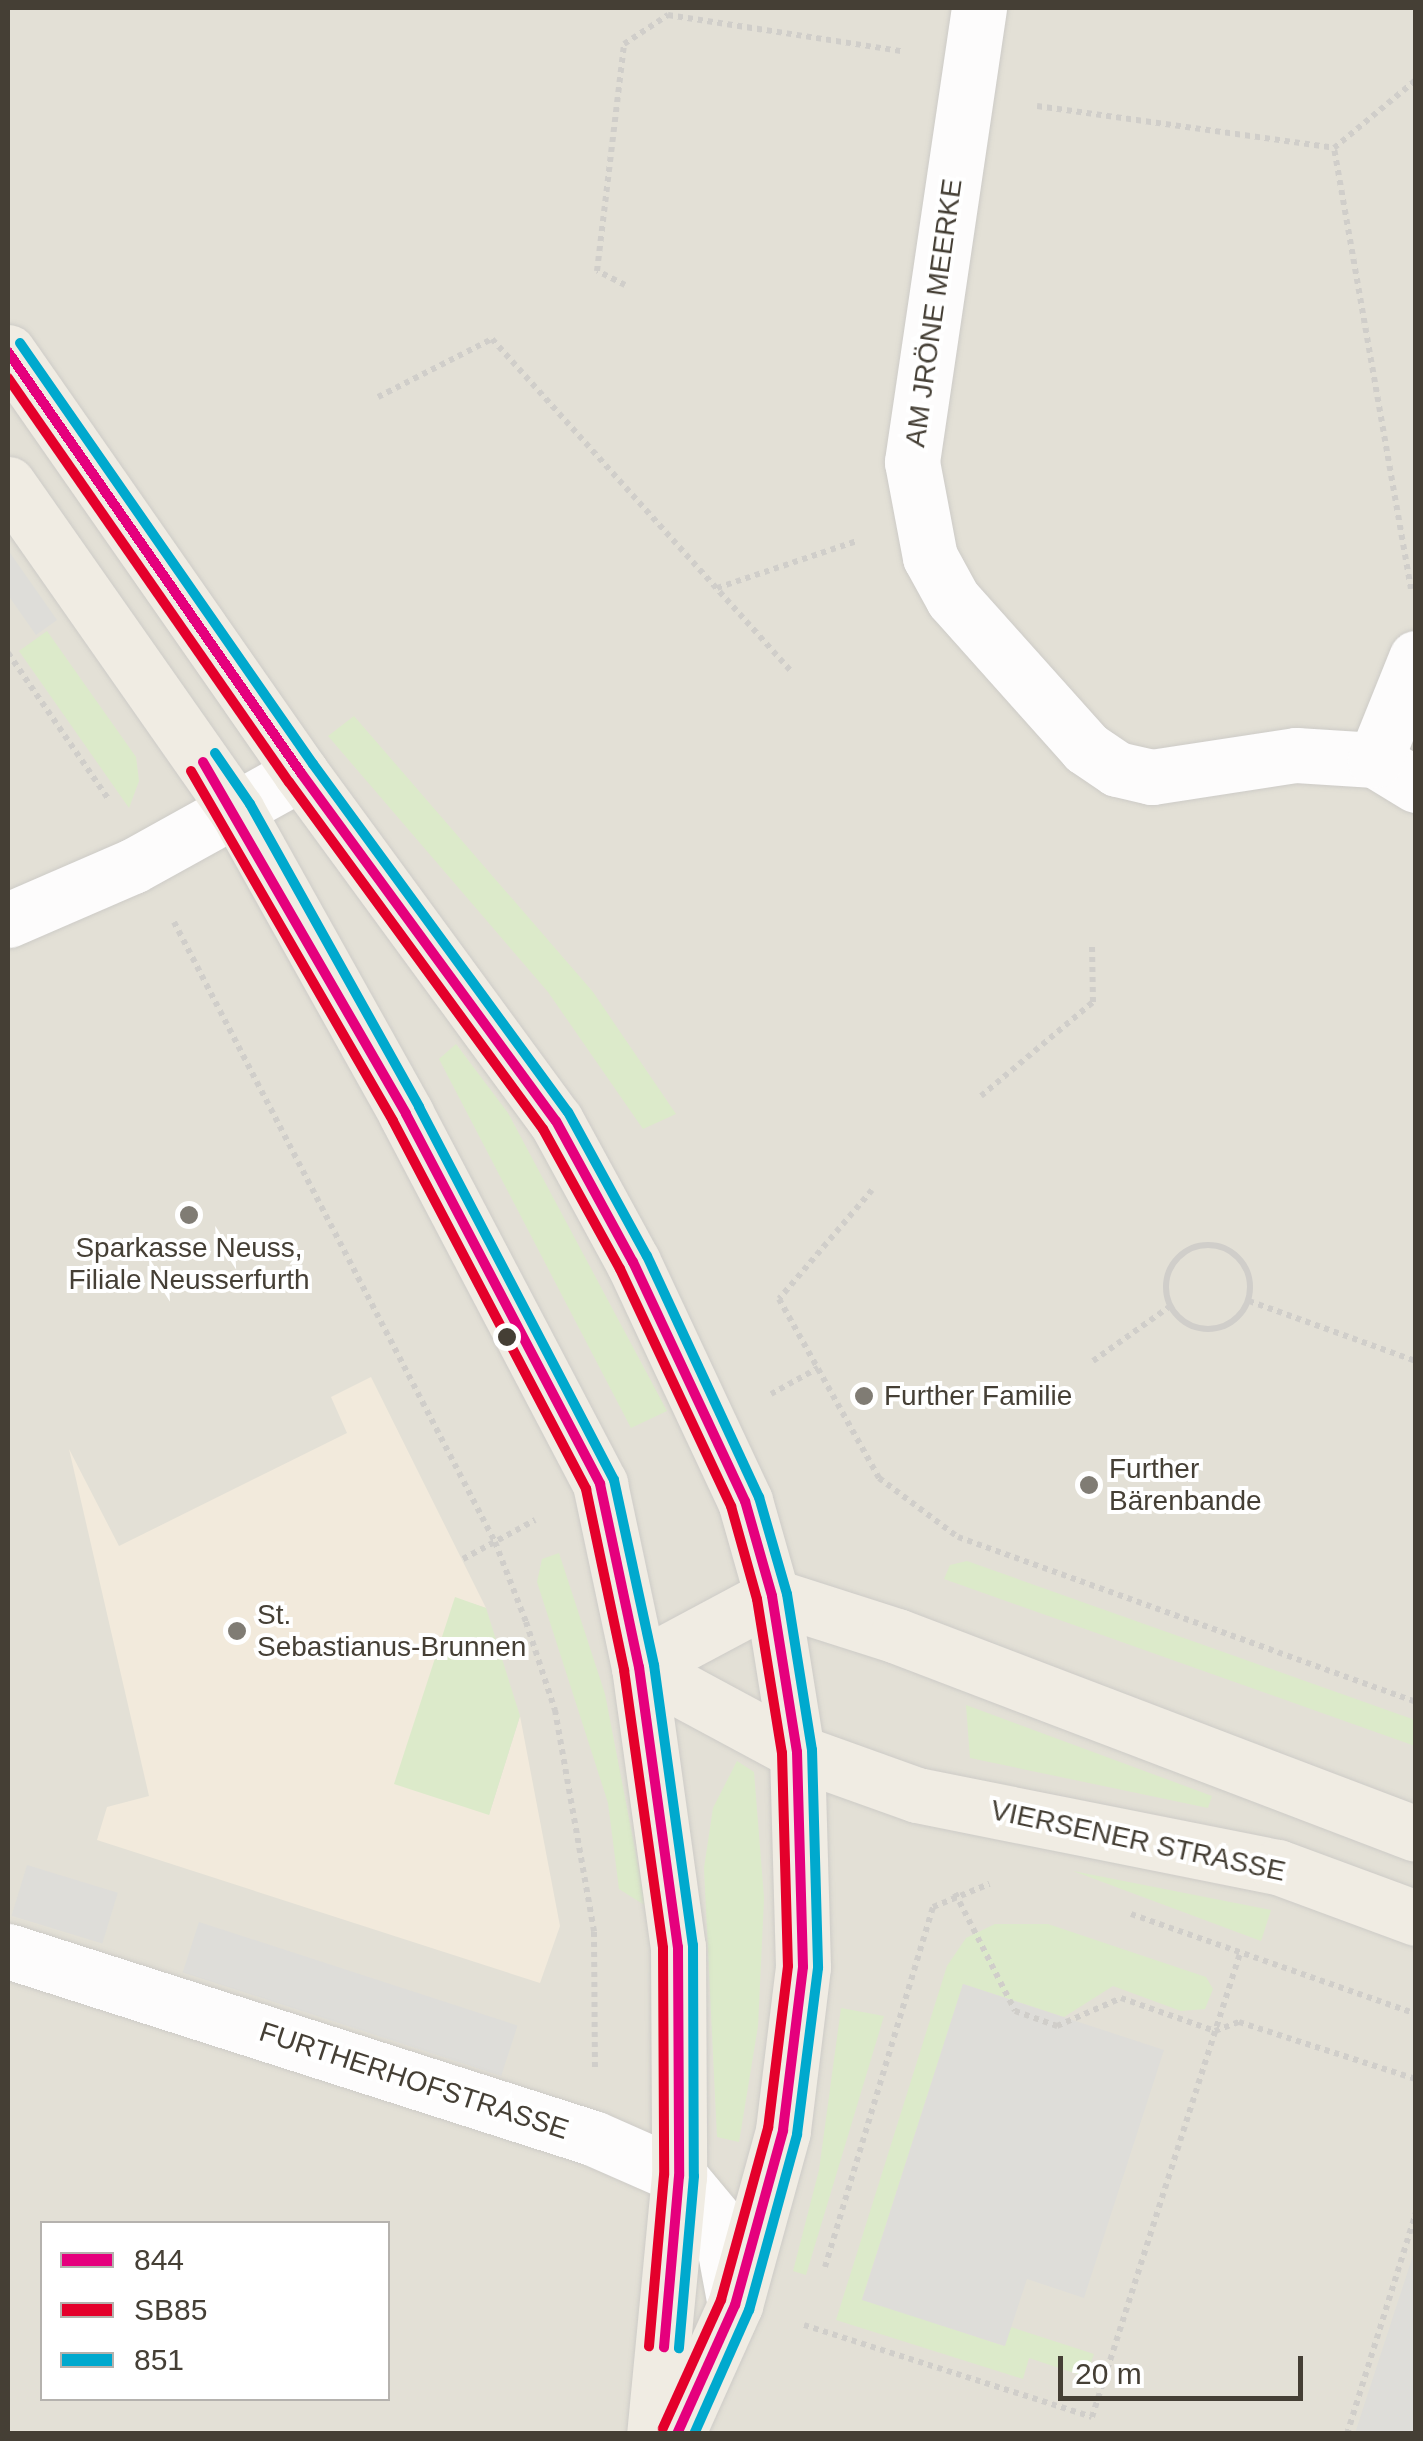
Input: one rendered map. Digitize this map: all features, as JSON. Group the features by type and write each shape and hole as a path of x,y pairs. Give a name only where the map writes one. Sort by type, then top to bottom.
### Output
{"main road":[{"path":"8,352 301,773 556,1121 713,1425 772,1596 796,1752 803,1967 783,2131 736,2304 677,2434"},
{"path":"8,484 237,811 406,1114 600,1484 639,1667 678,1947 679,2176 654,2434"},
{"path":"639,1667 772,1596 897,1636 1416,1834"},
{"name":"VIERSENER STRASSE","path":"639,1667 796,1752 917,1794 1278,1867 1416,1918"}],"street":[{"name":"AM JRÖNE MEERKE","path":"978,8 912,462 930,557 953,599 1086,748 1117,769 1152,777 1296,755 1395,773 1416,658"},
{"path":"8,920 142,862 301,773"},
{"name":"FURTHERHOFSTRASSE","path":"8,1951 593,2138 679,2176 720,2225 736,2304"}],"path":[{"path":"626,285 597,271 624,44 668,15 1334,148"},
{"path":"1334,148 1416,80"},
{"path":"1334,148 1412,597"},
{"path":"378,396 492,339 792,672"},
{"path":"716,589 920,520"},
{"path":"8,653 96,777 495,1542 555,1710 594,1932 593,2138"},
{"path":"981,1096 1093,1002 1092,946"},
{"path":"872,1190 779,1298 878,1478 958,1537 1416,1702"},
{"path":"1205,1245 1242,1261 1248,1301 1230,1323 1204,1330 1170,1307 1171,1266 1205,1245"},
{"path":"1248,1301 1416,1361"},
{"path":"1093,1361 1170,1307"},
{"path":"824,2270 932,1906 955,1893 998,1882"},
{"path":"955,1893 1015,2010 1057,2026 1121,1998 1215,2030 1239,2022 1416,2080"},
{"path":"1116,1909 1416,2014"},
{"path":"736,2304 1092,2417 1240,1953"},
{"path":"1347,2434 1416,2213"},
{"path":"807,2326 812,2307"}],"shaded area":[{"path":"8,8 1415,8 1415,2433 8,2434"},
{"path":"8,550 57,620 36,635 8,595"},
{"path":"371,1377 486,1608 455,1598 489,1815 520,1716 560,1926 540,1983 97,1840 107,1807 149,1796 69,1449 119,1546 347,1433 331,1397"},
{"path":"27,1865 118,1893 102,1943 12,1916"},
{"path":"199,1922 518,2026 501,2076 183,1972"},
{"path":"963,1984 1164,2050 1084,2298 1027,2279 1005,2346 862,2300"},
{"path":"1415,2249 1415,2433 1355,2433"}],"green space":[{"path":"47,631 136,757 139,781 129,808 19,651"},
{"path":"354,716 593,992 676,1114 643,1129 548,992 328,736"},
{"path":"456,1044 508,1113 667,1411 631,1428 439,1059"},
{"path":"559,1553 605,1694 646,1906 619,1889 608,1803 537,1582 542,1559"},
{"path":"967,1561 1415,1720 1415,1746 944,1579 950,1565"},
{"path":"455,1597 486,1608 520,1716 489,1815 394,1784"},
{"path":"966,1705 1212,1796 1208,1808 970,1758"},
{"path":"737,1761 754,1772 764,1898 758,2026 739,2142 717,2137 704,1868 713,1808"},
{"path":"1073,1871 1271,1910 1261,1941"},
{"path":"995,1924 1048,1924 1206,1977 1213,1989 1205,2009 1181,2011 1113,1986 1064,2017 963,1984 862,2299 1004,2346 1011,2327 1094,2354 1086,2377 1029,2358 1023,2379 836,2320 947,1966 966,1938"},
{"path":"841,2008 884,2016 806,2275 793,2271 819,2170"}],"transit line":[{"name":"851","path":"20,343 313,764 568,1112 647,1256 759,1497 787,1594 812,1750 818,1968 797,2135 749,2310 694,2434"},
{"name":"844","path":"8,352 301,773 556,1121 633,1262 745,1501 772,1596 797,1752 803,1967 783,2131 735,2305 677,2434"},
{"name":"SB85","path":"8,378 289,782 543,1129 620,1269 731,1506 757,1599 782,1753 788,1966 768,2128 721,2300 663,2428"},
{"name":"851","path":"215,753 250,804 419,1107 614,1480 654,1665 693,1945 694,2176 679,2348"},
{"name":"844","path":"203,762 406,1114 600,1484 639,1667 678,1947 679,2176 664,2347"},
{"name":"SB85","path":"191,771 393,1121 586,1489 624,1670 663,1948 664,2175 649,2346"}],"place":[{"name":"Sparkasse Neuss, Filiale Neusserfurth","path":"189,1215"},
{"name":"Further Familie","path":"864,1396"},
{"name":"Further Bärenbande","path":"1089,1485"},
{"name":"St. Sebastianus-Brunnen","path":"237,1631"}]}
